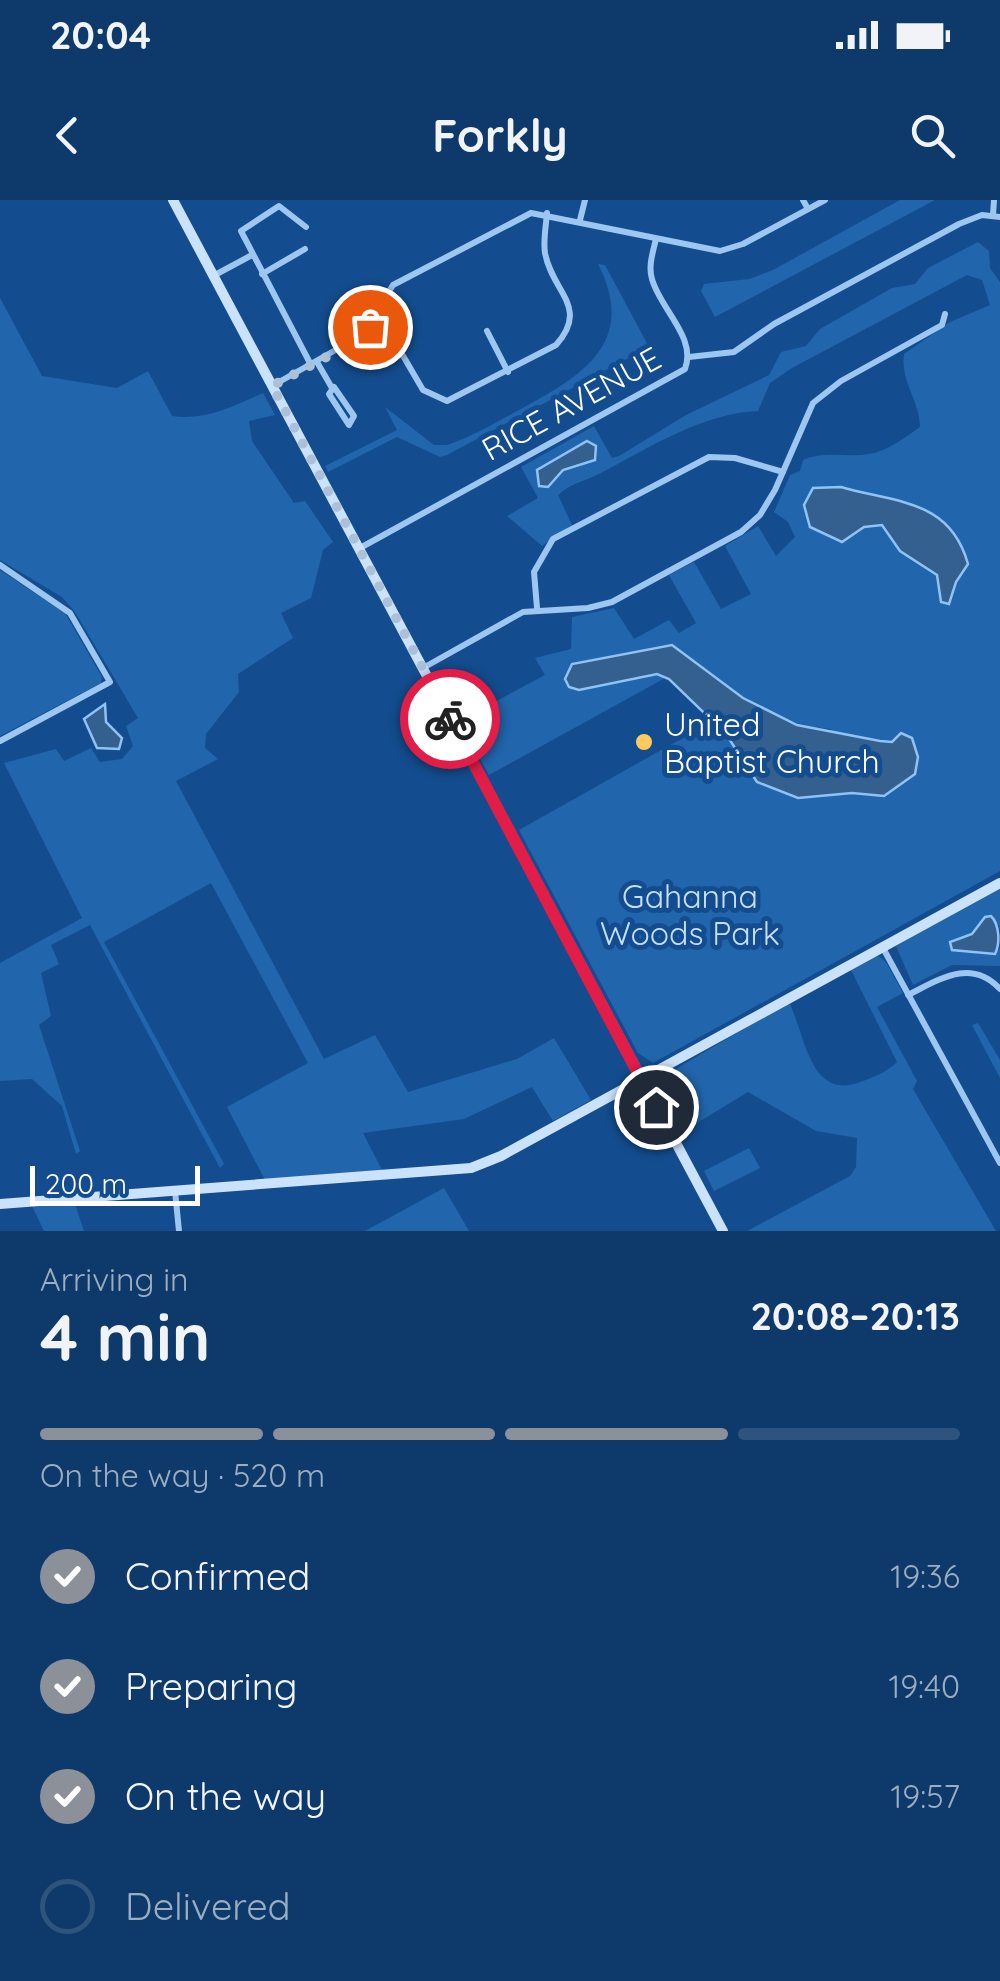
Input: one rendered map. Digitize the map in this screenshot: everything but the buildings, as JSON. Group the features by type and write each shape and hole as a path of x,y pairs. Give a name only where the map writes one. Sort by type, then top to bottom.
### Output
{"main road":[{"path":"173,200 723,1231"},
{"path":"0,1204 471,1168 1000,883"}],"street":[{"path":"580,220 585,200"},
{"path":"803,200 808,209"},
{"path":"272,386 370,327 386,296 404,278 512,220 547,213 720,250 743,244 825,200"},
{"path":"689,357 734,352 774,324 959,224 997,216 994,200"},
{"path":"306,227 279,206 242,228 262,274 332,388"},
{"path":"370,327 402,354 432,397 446,401 461,397 556,346 569,331 571,311 544,250 547,213"},
{"name":"RICE AVENUE","path":"359,549 676,377 689,357 650,275 656,239"},
{"path":"262,274 304,249"},
{"path":"213,276 252,255"},
{"path":"423,668 510,617 538,608 574,610 612,602 710,549 760,515 812,403 841,380 942,325 945,314"},
{"path":"487,332 508,372"},
{"path":"332,388 338,388 354,416 349,425 329,394 332,388"},
{"path":"538,608 534,572 554,539 709,457 735,458 783,472"},
{"path":"0,565 70,612 110,682 0,741"},
{"path":"882,947 1000,1164"},
{"path":"908,996 944,977 966,972 989,978 1000,989"},
{"path":"175,1191 178,1231"}],"green space":[{"path":"900,200 935,200 715,317 701,291 704,284 749,279 773,270"},
{"name":"Gahanna Woods Park","path":"978,242 989,251 990,268 1000,282 1000,871 653,1063 638,1053 519,830 711,722 736,747 748,771 832,729 776,716 726,686 696,661 489,775 459,721 545,675 535,658 571,649 572,617 614,608 634,639 669,620 679,633 696,623 669,575 694,562 721,609 751,594 725,546 758,526 776,556 795,537 788,522 774,512 790,475 800,471 803,460 820,455 876,452 920,427 905,373 904,354 950,322 990,305 982,280 967,275 792,368 770,383 758,411 696,425 568,488 558,495 572,525 542,546 507,516 538,498 521,467 594,426 612,458 619,456 686,415 769,375 781,352 806,346 820,329 892,288 915,284 928,268"},
{"path":"598,264 605,265 649,347 447,455 440,457 397,437 328,472 325,466 397,430 385,407 434,445 447,445 483,430 581,371 607,337 612,316 609,292"},
{"path":"0,298 42,376 117,388 148,371 172,416 184,417 219,411 263,393 275,415 249,421 252,441 294,503 305,501 333,542 323,550 311,598 281,613 293,638 238,674 239,692 206,734 205,748 218,759 176,781 324,1059 375,1035 408,1092 517,1059 554,1038 591,1100 553,1121 532,1087 464,1119 363,1133 382,1170 265,1180 227,1107 308,1063 211,883 104,942 224,1164 220,1168 90,925 51,945 59,964 41,973 51,1016 39,1025 80,1151 76,1154 62,1106 32,1079 0,1081 0,963 82,918 4,763 56,749 64,761 91,748 100,762 122,759 133,746 126,726 138,718 75,612 62,597 0,560"},
{"path":"0,570 65,613 102,677 101,683 0,736"},
{"path":"1000,886 1000,932 999,925 954,939 995,954 1000,948 1000,966 952,965 913,985 896,946"},
{"path":"877,955 886,962 903,993 877,1007 917,1081 913,1089 996,1231 747,1231 850,1176 856,1167 857,1138 816,1131 748,1092 679,1134 661,1099 659,1079 789,1002 812,1063 831,1083 863,1081 885,1071 897,1062 850,968"},
{"path":"978,1023 1000,1060 1000,1078 972,1025"},
{"path":"749,1148 760,1168 714,1191 704,1171"},
{"path":"444,1188 469,1231 365,1231"},
{"path":"75,1204 84,1231 44,1231 32,1206"}],"shaded area":[{"path":"587,441 596,446 595,460 563,470 548,487 539,486 537,470"},
{"path":"841,487 918,507 948,527 968,564 956,582 949,604 941,602 937,575 900,551 882,525 864,527 842,542 810,527 804,505 813,488"},
{"path":"672,645 743,698 797,725 880,741 892,742 901,733 912,738 918,757 915,774 884,796 852,793 798,798 757,782 726,734 669,679 657,674 579,690 569,687 565,679 572,664"},
{"path":"105,704 106,722 122,738 119,749 97,748 84,719"},
{"path":"991,916 998,935 995,954 952,950 950,942 972,934 985,917"}],"way so far":[{"path":"370,327 340,350 272,386 450,719"}],"place":[{"name":"United Baptist Church","path":"644,742"}],"route":[{"path":"450,719 656,1107"}]}
